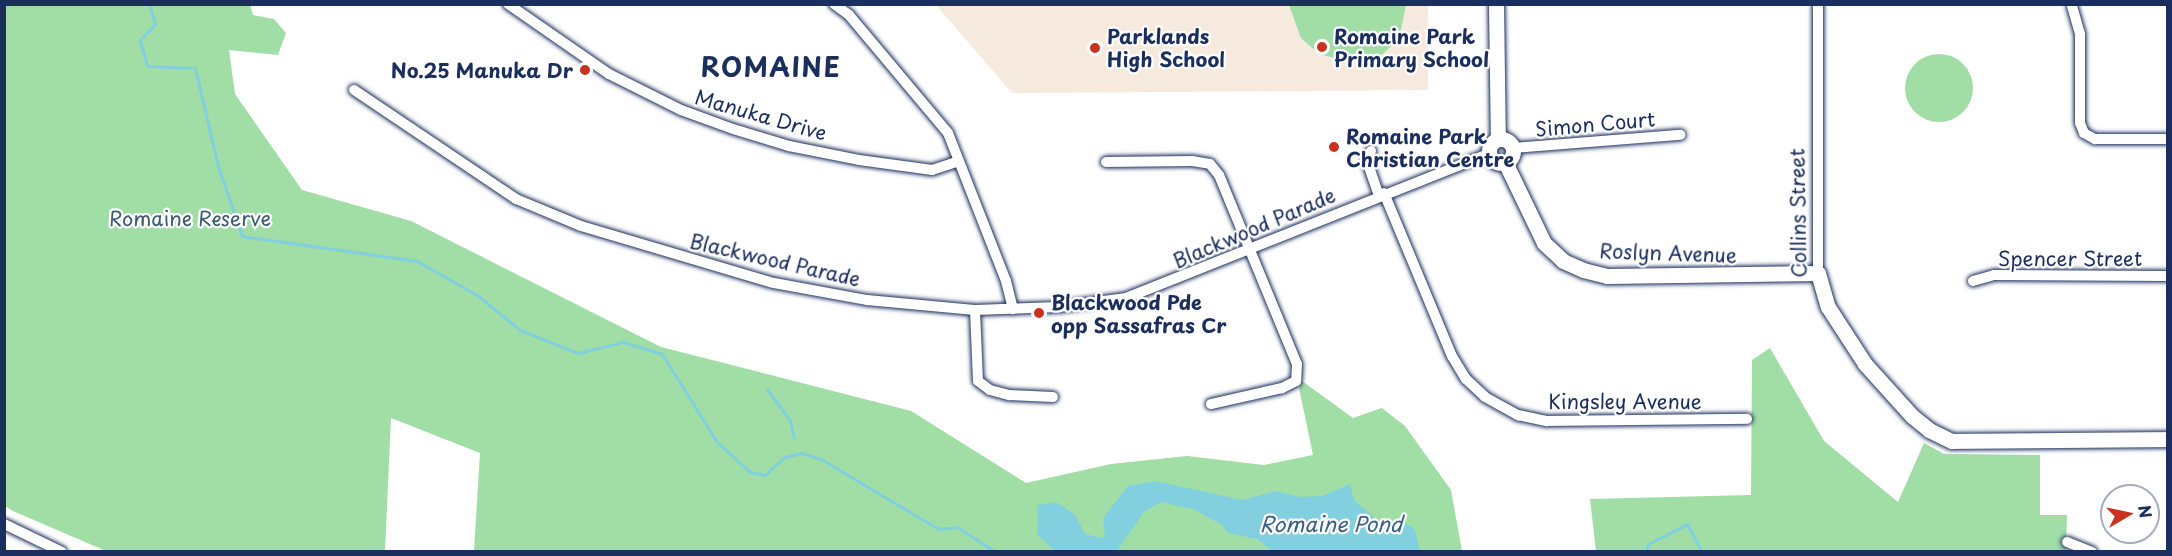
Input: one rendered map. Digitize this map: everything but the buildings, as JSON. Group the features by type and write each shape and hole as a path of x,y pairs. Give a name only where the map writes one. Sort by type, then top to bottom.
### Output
{"street":[{"name":"Manuka Drive","path":"508,4 609,74 681,110 733,129 789,146 859,160 932,170 959,161"},
{"path":"834,4 849,15 948,133 1006,281 1013,309"},
{"path":"1496,4 1498,139 1491,146 1490,153 1497,162 1504,162 1512,155 1513,148 1506,140 1498,139"},
{"name":"Collins Street","path":"1818,4 1818,273 1828,307 1865,364 1929,430 1952,441 2168,439"},
{"path":"2072,5 2080,34 2080,123 2084,133 2095,139 2168,139"},
{"name":"Blackwood Parade","path":"354,90 516,199 581,226 786,285 867,300 975,310 1013,309 1126,298 1250,250 1382,194 1490,153"},
{"name":"Simon Court","path":"1513,148 1680,135"},
{"name":"Kingsley Avenue","path":"1371,151 1367,161 1452,356 1485,397 1518,415 1547,421 1747,419"},
{"path":"1106,162 1210,164 1219,175 1297,364 1296,381 1282,388 1211,404"},
{"name":"Roslyn Avenue","path":"1504,162 1544,243 1563,261 1583,270 1607,276 1818,273"},
{"name":"Spencer Street","path":"1973,281 1994,275 2168,276"},
{"path":"975,310 978,381 990,390 1010,395 1053,397"},
{"path":"4,524 62,552"},
{"path":"2067,542 2092,552"}],"shaded area":[{"path":"936,5 1428,5 1428,90 1012,93"}],"green space":[{"name":"Romaine Reserve","path":"250,4 253,15 274,19 286,33 278,55 229,50 235,94 302,190 411,221 661,347 911,411 1026,483 1111,464 1187,456 1264,465 1313,455 1299,388 1302,381 1353,418 1382,408 1405,426 1451,490 1462,551 474,551 480,453 391,418 385,551 106,551 13,511 5,506 5,5"},
{"path":"1406,4 1399,39 1377,59 1346,61 1319,54 1301,38 1289,5"},
{"path":"1939,54 1952,57 1963,64 1970,75 1973,88 1970,101 1963,112 1952,119 1939,122 1926,119 1915,112 1908,101 1905,88 1908,75 1915,64 1926,57"},
{"path":"1770,348 1824,441 1898,502 1924,443 1944,454 2040,455 2040,515 2067,515 2066,551 1596,551 1590,499 1751,495 1752,360"}],"water":[{"name":"Romaine Pond","path":"1155,481 1243,500 1276,491 1300,497 1322,496 1350,484 1354,500 1378,521 1393,527 1406,523 1415,530 1420,551 1272,551 1257,539 1228,533 1222,525 1193,509 1161,502 1144,512 1117,551 1055,551 1037,534 1037,505 1056,502 1075,515 1085,534 1101,538 1105,536 1103,518 1128,486"}],"waterway":[{"path":"149,4 155,24 140,40 147,66 195,68 218,166 242,236 417,261 477,295 520,330 578,353 623,342 662,354 717,442 750,472 765,475 784,457 802,453 821,459 910,512"},
{"path":"767,389 790,421 794,438"},
{"path":"913,514 939,529 957,527 996,552"},
{"path":"1646,552 1648,544 1687,524 1702,552"}],"place":[{"name":"Romaine Park Primary School","path":"1322,47"},
{"name":"Parklands High School","path":"1095,48"},
{"name":"No.25 Manuka Dr","path":"585,70"},
{"name":"Romaine Park Christian Centre","path":"1334,147"},
{"name":"Blackwood Pde opp Sassafras Cr","path":"1039,313"}],"district":[{"name":"ROMAINE","path":"771,67"}]}
